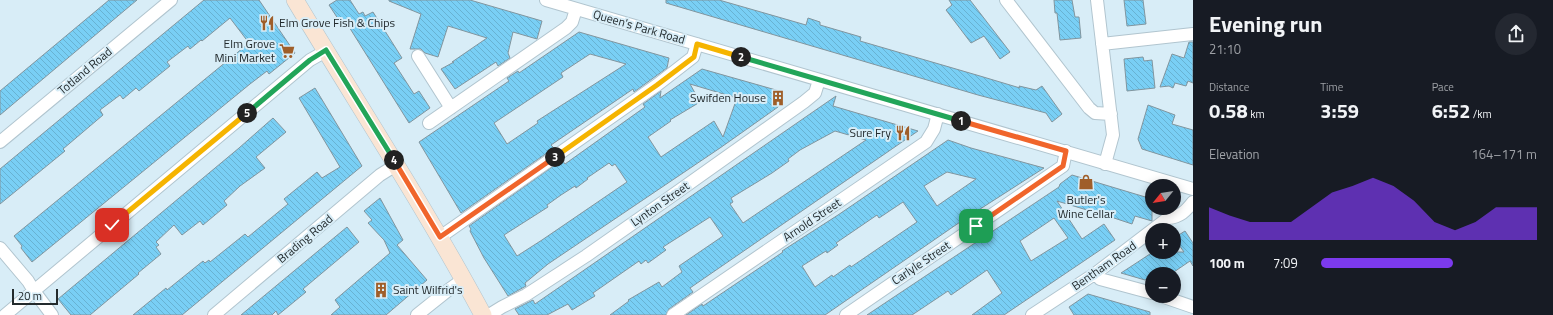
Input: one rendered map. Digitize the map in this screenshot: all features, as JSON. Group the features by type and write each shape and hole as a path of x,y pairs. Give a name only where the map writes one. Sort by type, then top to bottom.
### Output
{"street":[{"name":"Totland Road","path":"0,142 171,0"},
{"path":"295,0 440,237 483,315"},
{"name":"Queen's Park Road","path":"546,0 1193,189"},
{"path":"1006,0 1089,108 1095,113 1111,114"},
{"path":"1097,0 1113,135 1105,164"},
{"path":"429,123 566,28 572,22 576,9"},
{"path":"1102,44 1193,34"},
{"path":"440,237 657,85 694,57 697,44"},
{"path":"4,315 304,65 326,50"},
{"path":"418,56 451,108"},
{"name":"Lynton Street","path":"489,315 526,295 586,256 779,120 814,94 819,80"},
{"name":"Arnold Street","path":"674,315 926,142 934,128 938,114"},
{"name":"Carlyle Street","path":"846,315 1063,166 1066,151"},
{"name":"Brading Road","path":"214,315 396,164"},
{"name":"Bentham Road","path":"1032,315 1096,273 1140,241 1144,235 1168,218 1177,217 1187,210 1193,202"},
{"path":"0,248 28,281 52,315"},
{"path":"1096,273 1100,279 1145,291"},
{"path":"417,315 464,279"},
{"path":"1181,303 1193,307"}],"building":[{"path":"109,0 137,0 0,115 0,91"},
{"path":"204,0 259,0 295,53 269,74 267,71 250,84 32,262 14,236 249,43 230,18 202,41 201,40 190,49 188,46 167,62 170,66 139,91 136,88 123,99 120,95 100,110 103,115 63,149 65,151 0,204 0,169"},
{"path":"337,0 350,0 359,14 363,12 365,16 373,12 402,58 394,63 414,94 419,91 430,108 409,123 346,22 342,25 329,5"},
{"path":"389,0 470,0 542,21 537,39 513,32 508,53 510,58 498,66 496,62 455,89 441,69 454,62 452,62 487,38 448,26 438,57 425,53 421,49 410,49 421,14"},
{"path":"666,0 719,0 806,25 808,18 820,22 820,25 861,37 860,41 1020,88 1019,86 1036,90 1042,86 1062,114 1052,122 1046,113 978,95 666,3"},
{"path":"949,0 970,0 1010,52 1000,59 984,36 971,43 946,10 952,5"},
{"path":"1054,0 1072,0 1075,17 1079,17 1081,38 1060,40"},
{"path":"1124,0 1143,0 1146,24 1127,26"},
{"path":"579,32 669,58 667,68 634,92 633,89 551,145 554,148 461,213 419,142 509,81 507,78 518,71 519,73","holes":["590,54 626,64 537,121 538,123 507,144 494,123 563,77 561,73"]},
{"path":"1189,42 1193,42 1193,83 1188,81 1186,86 1175,83 1173,88 1169,86 1160,87 1172,54 1184,58"},
{"path":"1143,57 1144,61 1152,60 1155,88 1127,91 1124,59"},
{"path":"702,69 783,92 778,107 548,264 525,283 526,286 508,296 484,258 470,231 471,229 469,226 562,160 565,164 645,107 643,104 661,91 660,98","holes":["690,84 737,98 723,137 714,121 661,157 648,137 671,121 670,120 700,102","609,163 612,166 615,164 627,182 517,256 504,235 548,207 547,205 561,195 575,186 576,188 588,179 587,178"]},
{"path":"315,88 362,166 182,315 133,315 166,288 167,290 203,261 205,263 209,260 210,262 245,234 248,237 288,204 284,199 317,172 322,178 340,167 299,98"},
{"path":"836,96 833,106 918,131 690,288 693,292 669,309 666,315 610,315 629,301 628,300 659,282 662,287 682,272 679,266 723,236 710,217 663,247 666,250 648,263 646,260 641,264 639,261 593,293 595,296 572,310 568,304 547,315 519,315 515,309 533,300 535,304","holes":["835,131 866,140 743,223 730,204 733,202 731,198 772,173 789,161 788,159 800,150"]},
{"path":"1148,105 1175,115 1172,124 1193,130 1193,165 1142,149 1138,139"},
{"path":"273,118 286,132 256,157 265,168 240,186 224,201 227,205 203,225 200,221 182,235 174,225 156,242 159,245 156,247 161,254 90,315 71,315 58,299"},
{"path":"948,140 971,148 1044,168 963,220 825,315 686,315 702,304 703,306 783,252 782,251 838,215","holes":["947,172 976,179 937,206 924,186","903,202 917,222 851,267 850,265 815,287 802,266 826,251 827,253 838,245 836,243 877,215 879,218"]},
{"path":"1072,175 1145,197 1145,215 1152,215 1152,221 1135,216 1132,224 1057,201 1082,239 1104,224 1115,240 1004,315 972,315 1002,293 987,270 951,295 948,291 912,315 867,315 1059,187 1060,184","holes":["1054,218 1068,238 1031,261 1020,241"]},
{"name":"Saint Wilfrid's","path":"380,198 403,240 397,245 427,280 386,315 331,315 340,307 335,300 390,253 384,240 368,223 372,220 364,211"},
{"path":"347,227 359,242 303,289 306,292 278,315 276,311 272,315 241,315"},
{"path":"1185,231 1193,243 1193,266 1190,261 1181,267 1145,267 1145,280 1121,273 1145,257 1145,259 1181,259 1181,252 1184,252 1181,248 1181,234"},
{"path":"1088,294 1150,312 1150,315 1074,315 1069,307"}],"place":[{"name":"Elm Grove Fish & Chips","path":"267,23"},
{"name":"Elm Grove Mini Market","path":"287,51"},
{"name":"Swifden House","path":"778,98"},
{"name":"Sure Fry","path":"903,133"},
{"name":"Butler's Wine Cellar","path":"1086,182"},
{"name":"Saint Wilfrid's","path":"381,290"}],"route":[{"path":"112,225 310,60 326,50 440,237 657,85 694,57 697,44 1066,151 1063,166 976,226"}]}
